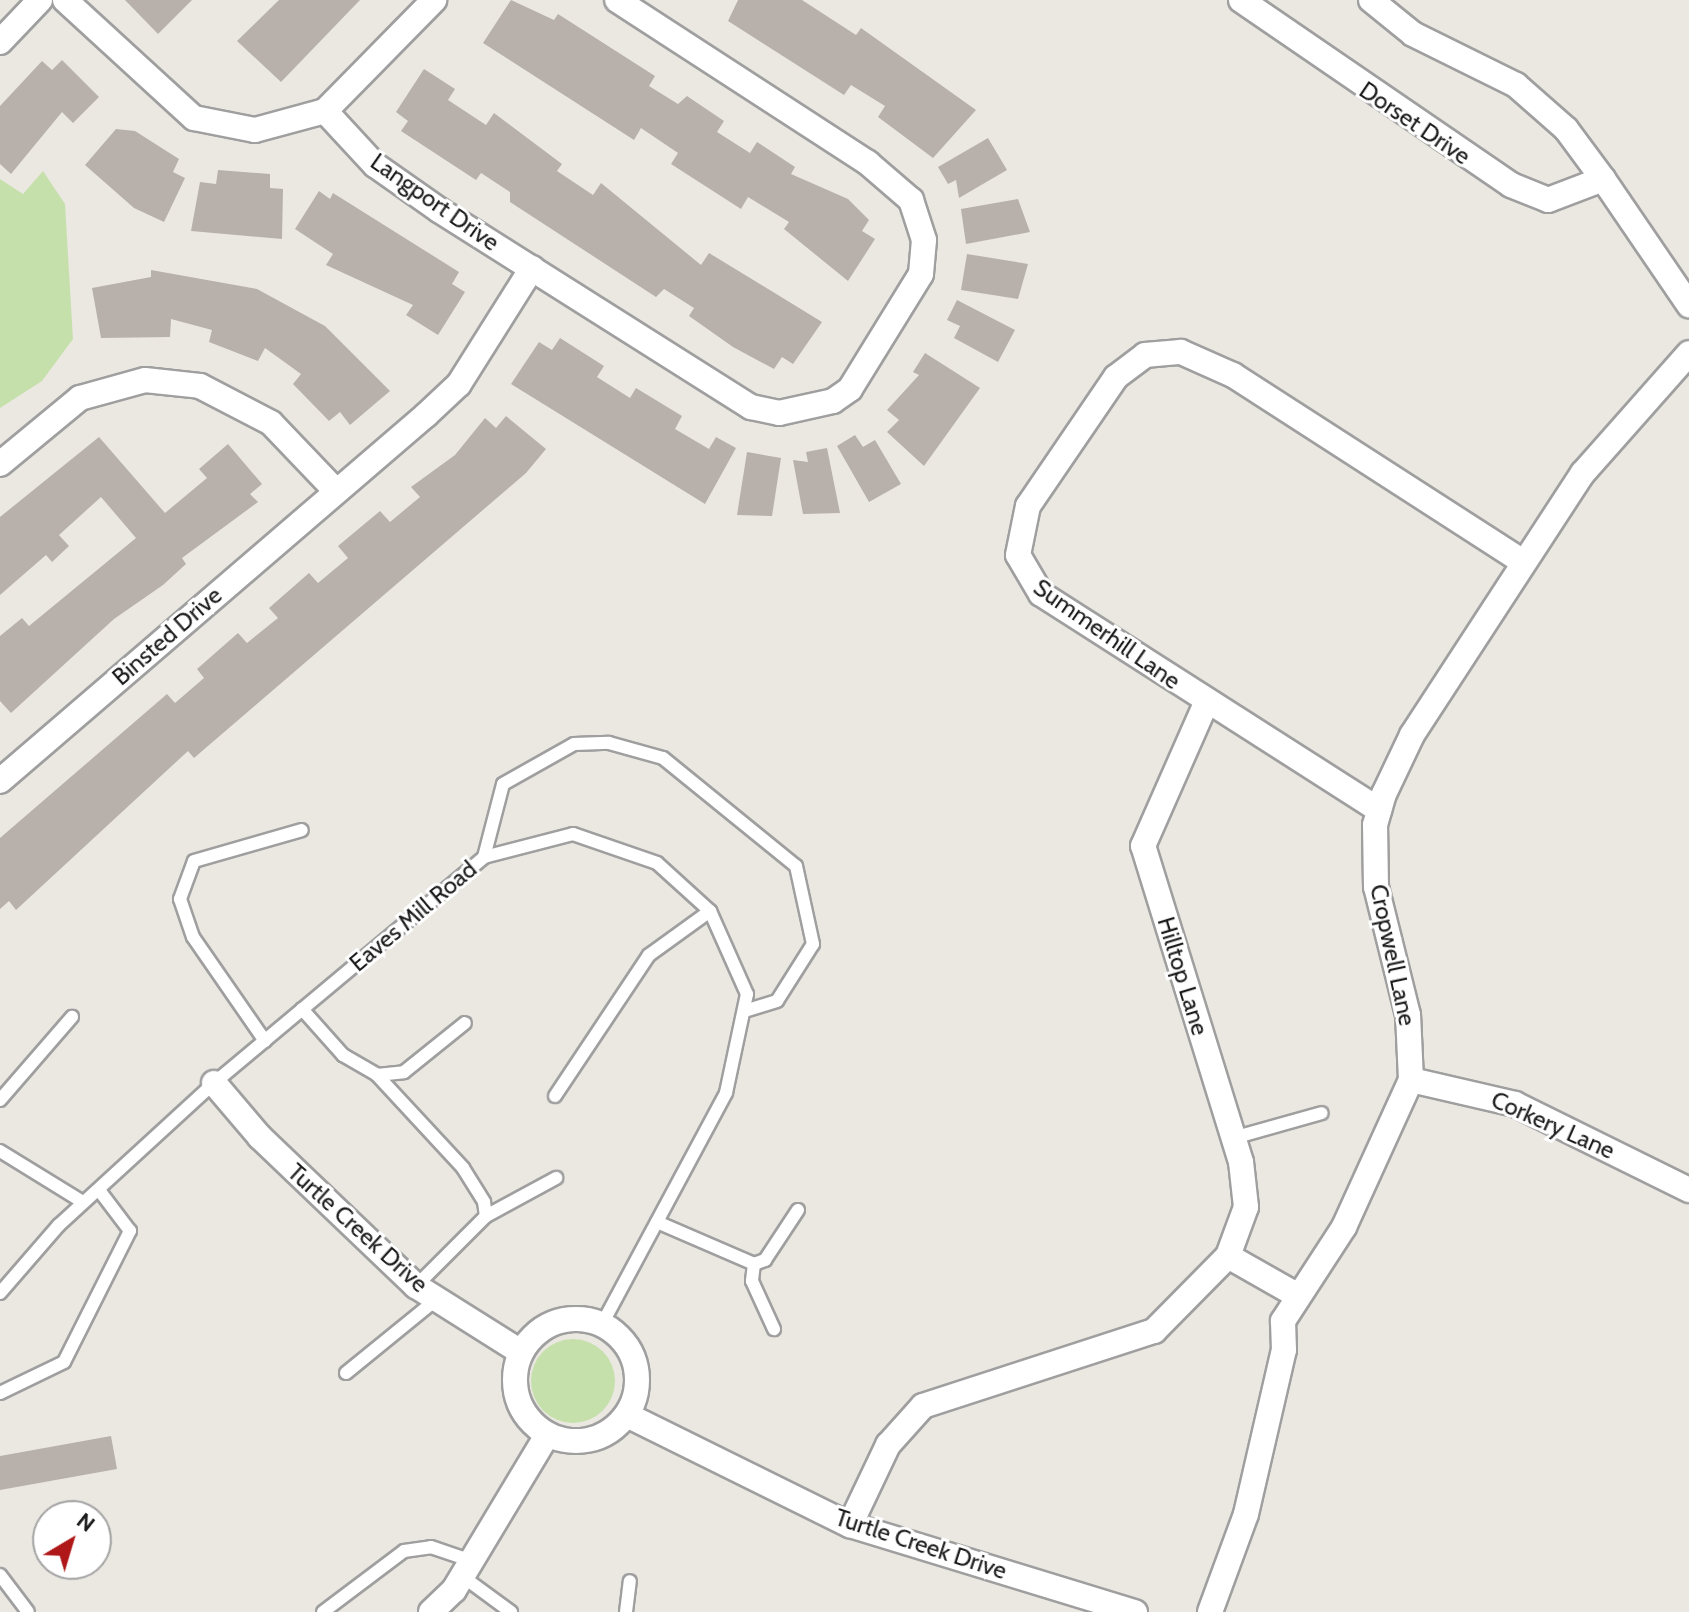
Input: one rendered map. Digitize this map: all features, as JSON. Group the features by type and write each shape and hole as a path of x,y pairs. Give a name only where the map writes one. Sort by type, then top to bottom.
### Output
{"street":[{"path":"0,42 40,0"},
{"path":"65,0 194,118 255,130 325,111 434,0"},
{"name":"Langport Drive","path":"325,111 375,165 751,407 779,413 833,401 850,389 921,274 924,240 911,200 892,180 617,0"},
{"name":"Dorset Drive","path":"1241,0 1511,185 1548,200 1603,179"},
{"path":"1371,0 1413,34 1516,85 1566,129 1689,305"},
{"name":"Binsted Drive","path":"0,781 459,384 532,268"},
{"name":"Summerhill Lane","path":"1379,810 1206,703 1041,594 1018,555 1028,506 1116,377 1145,355 1181,352 1233,375 1522,561"},
{"name":"Cropwell Lane","path":"1210,1612 1246,1514 1295,1294 1344,1227 1411,1080 1408,1015 1376,887 1379,810 1412,735 1522,561 1621,422 1689,353"},
{"path":"0,464 80,398 145,380 200,386 271,423 335,490"},
{"name":"Hilltop Lane","path":"850,1525 888,1445 923,1406 1154,1331 1228,1256 1246,1207 1233,1138 1143,846 1206,703"},
{"name":"Corkery Lane","path":"1411,1080 1515,1104 1689,1190"},
{"name":"Turtle Creek Drive","path":"214,1083 260,1137 416,1286 521,1352"},
{"path":"1228,1256 1295,1294"},
{"path":"556,1322 602,1324 636,1364 627,1415 591,1441 547,1435 523,1413 517,1393 521,1352 556,1322"},
{"name":"Turtle Creek Drive","path":"627,1415 850,1525 1135,1612"},
{"path":"431,1612 467,1569 547,1435"}],"lane":[{"path":"484,857 503,784 574,744 609,743 663,758 796,866 813,944 777,1001 744,1011"},
{"path":"265,1041 193,937 180,899 194,861 302,830"},
{"name":"Eaves Mill Road","path":"0,1293 83,1202 214,1083 484,857 573,834 657,863 710,911 747,994 726,1093 602,1324"},
{"path":"555,1096 649,955 710,911"},
{"path":"302,1009 343,1055 377,1075 479,1188 486,1216"},
{"path":"0,1100 72,1017"},
{"path":"377,1075 404,1072 465,1023"},
{"path":"1233,1138 1322,1113"},
{"path":"0,1151 83,1202"},
{"path":"416,1286 486,1216 556,1178"},
{"path":"0,1393 64,1362 130,1231 99,1190"},
{"path":"657,1222 754,1264 765,1260 798,1210"},
{"path":"754,1264 752,1281 774,1329"},
{"path":"346,1373 437,1299"},
{"path":"323,1612 404,1551 431,1547 467,1569 511,1612"},
{"path":"0,1575 28,1612"},
{"path":"626,1612 630,1581"}],"green space":[{"path":"43,171 65,204 73,339 42,381 0,408 0,179 23,194"},
{"path":"573,1339 589,1342 603,1351 612,1365 615,1381 612,1397 603,1411 589,1420 573,1423 557,1420 543,1411 534,1397 531,1381 534,1365 543,1351 557,1342"}],"building":[{"path":"125,0 192,0 158,34"},
{"path":"279,0 360,0 281,82 237,41"},
{"path":"511,0 554,20 558,14 655,76 649,86 678,104 687,96 724,121 717,132 750,153 757,142 795,167 791,174 848,199 869,220 862,231 875,239 848,281 784,229 789,222 748,197 741,209 671,164 678,153 641,128 634,140 483,43"},
{"path":"738,0 802,0 856,35 861,28 976,110 933,158 878,117 885,106 851,85 844,95 728,21"},
{"path":"62,60 99,97 73,123 62,112 11,174 0,164 0,106 42,61 52,70"},
{"path":"424,69 455,89 448,100 486,125 494,113 562,164 557,171 593,195 601,183 701,265 709,253 822,322 793,364 782,357 774,369 733,347 689,316 694,308 664,289 656,297 510,202 510,192 481,173 476,180 401,131 408,121 396,112"},
{"path":"116,129 135,131 179,159 173,172 185,178 164,222 134,208 85,165"},
{"path":"988,138 1007,170 959,198 956,180 948,184 938,167"},
{"path":"218,170 270,174 270,188 283,189 282,239 191,231 200,182 216,184"},
{"path":"319,191 330,199 333,193 459,272 452,284 465,292 438,335 406,315 413,305 326,265 333,254 295,229"},
{"path":"1018,199 1030,232 966,244 961,209"},
{"path":"967,254 1028,264 1018,299 961,290"},
{"path":"151,270 257,289 325,326 390,391 350,425 340,412 329,421 293,384 301,374 265,348 258,361 209,342 212,330 171,319 170,337 101,338 92,288 151,277"},
{"path":"957,300 1015,330 998,362 954,338 960,326 947,320"},
{"path":"560,338 604,366 597,377 630,398 636,388 682,416 675,429 709,449 716,437 736,448 705,504 511,384 539,342 552,350"},
{"path":"925,353 980,388 924,466 887,432 899,420 887,410 919,375 913,372"},
{"path":"506,416 546,449 526,473 194,758 188,751 16,910 9,901 0,909 0,838 167,694 175,703 204,678 197,669 238,633 247,643 278,618 269,608 309,573 318,583 348,558 338,546 380,511 390,522 420,497 411,487 455,455 485,418 496,428"},
{"path":"855,435 863,447 875,440 901,484 869,502 837,446"},
{"path":"99,437 165,513 207,478 199,469 228,444 262,484 250,494 258,502 182,558 186,564 163,585 114,619 11,713 0,701 0,636 22,618 29,626 136,538 101,497 59,535 69,546 52,562 46,555 0,595 0,517"},
{"path":"827,448 840,513 803,514 793,460 808,462 806,452"},
{"path":"747,452 781,458 772,516 737,515"},
{"path":"111,1436 117,1469 0,1490 0,1456"}]}
